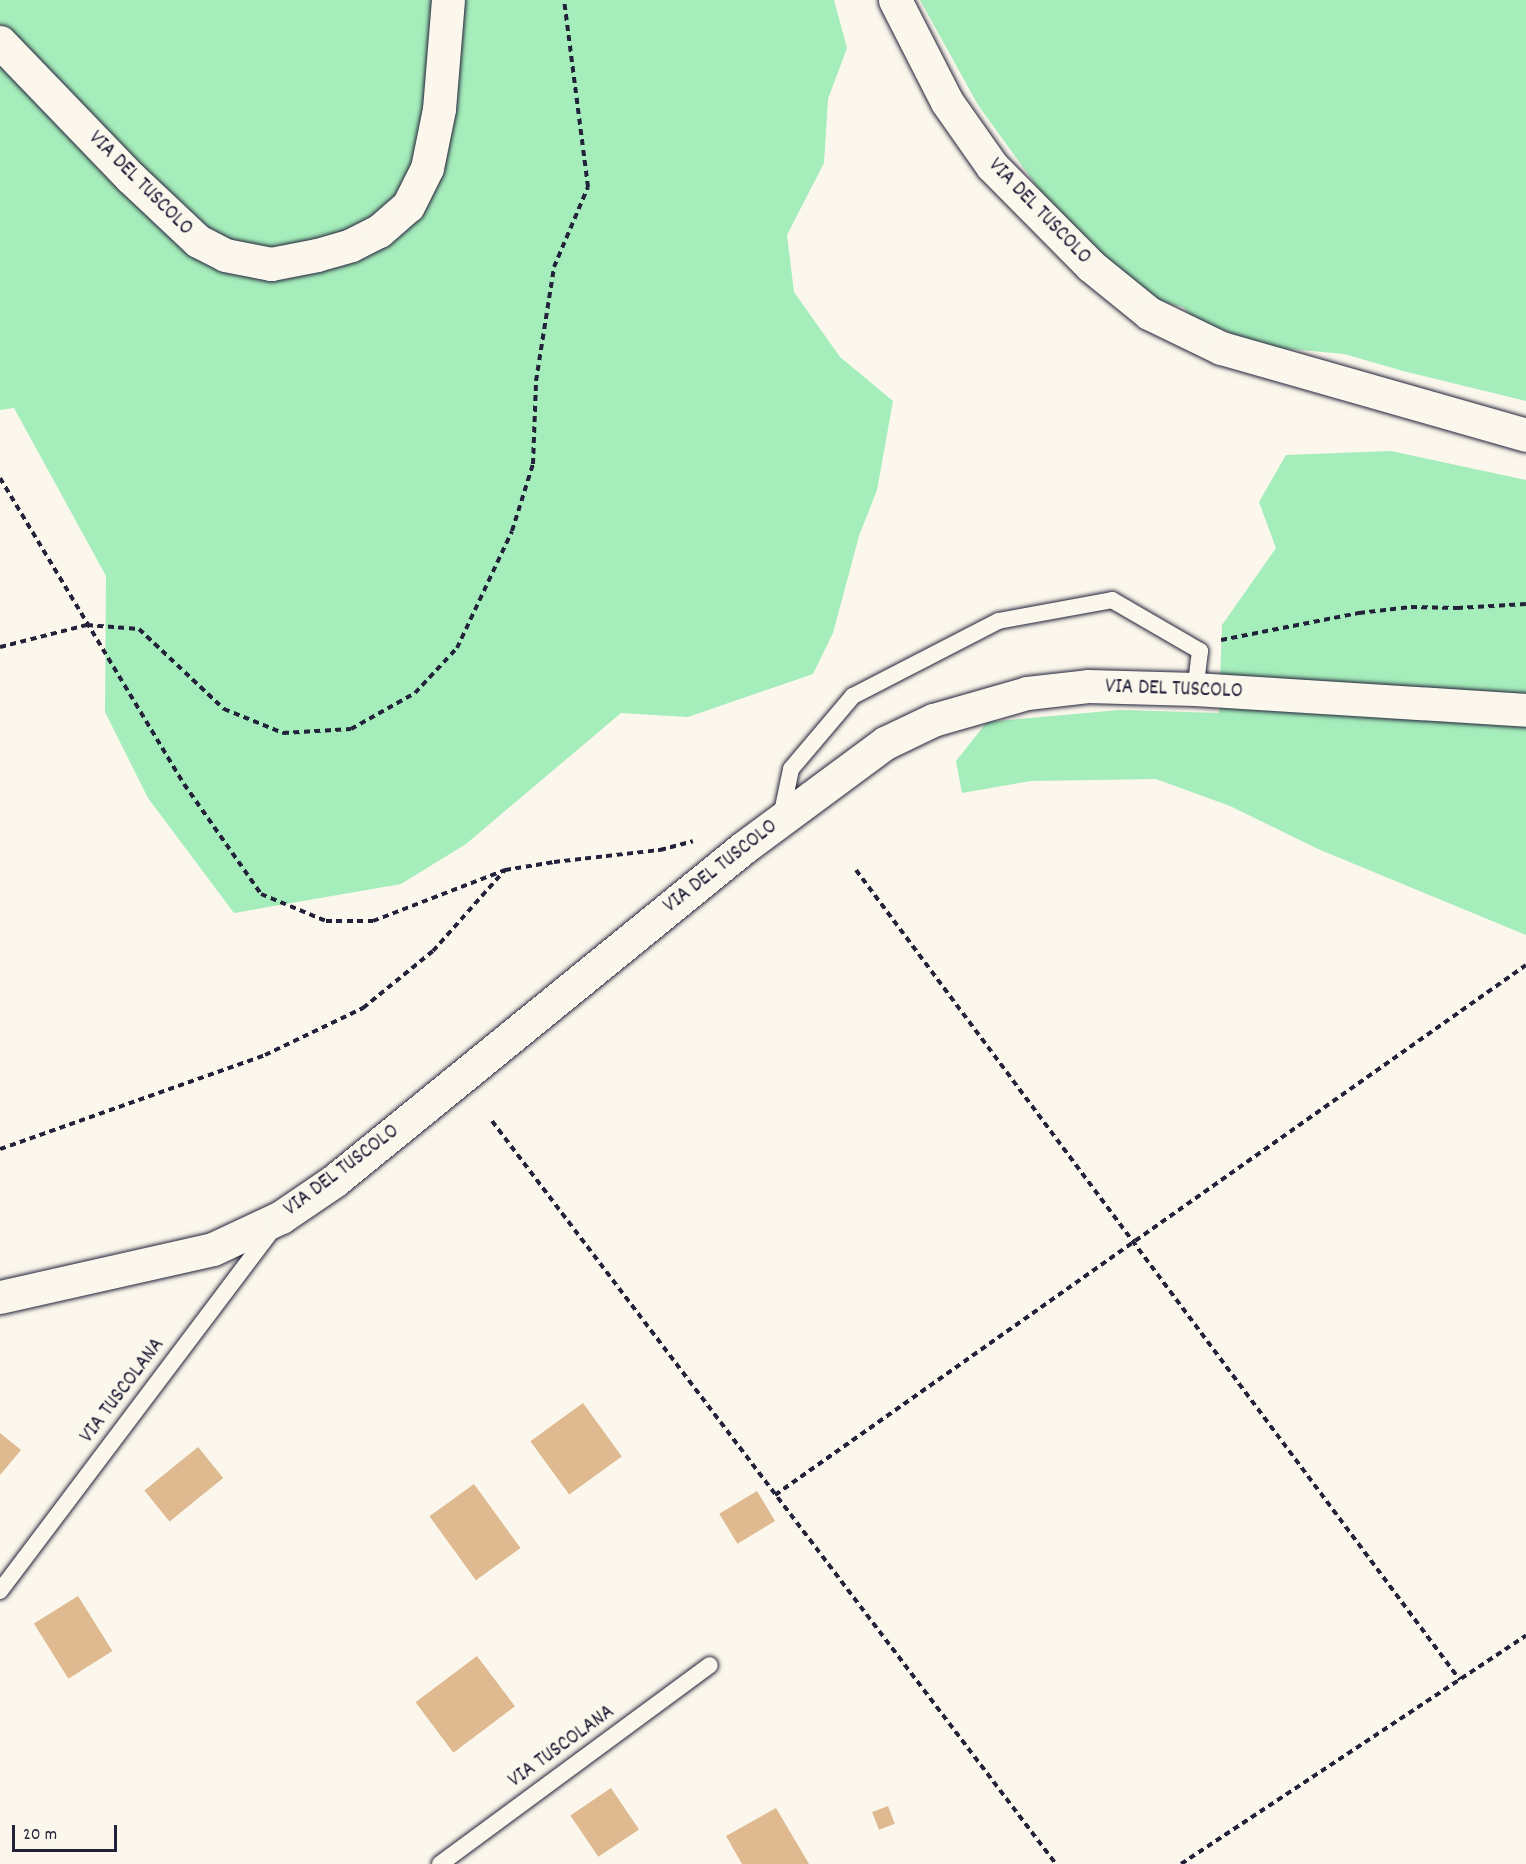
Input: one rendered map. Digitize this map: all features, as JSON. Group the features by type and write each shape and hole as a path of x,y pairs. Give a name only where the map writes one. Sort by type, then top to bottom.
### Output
{"street":[{"name":"VIA DEL TUSCOLO","path":"0,42 130,177 198,241 225,255 271,264 317,255 351,245 379,231 408,206 427,168 439,109 448,0"},
{"name":"VIA DEL TUSCOLO","path":"895,0 947,102 992,166 1090,266 1149,313 1221,348 1526,435"},
{"name":"VIA DEL TUSCOLO","path":"0,1297 213,1249 281,1217 334,1181 743,848 885,743 933,720 1026,693 1088,686 1195,689 1526,710"}],"lane":[{"path":"780,820 791,769 853,696 998,621 1112,600 1200,651 1195,689"},
{"name":"VIA TUSCOLANA","path":"0,1591 281,1217"},
{"name":"VIA TUSCOLANA","path":"440,1864 710,1665"}],"path":[{"path":"0,647 87,626 139,629 224,709 283,733 351,729 415,693 457,648 512,531 533,464 536,381 554,267 588,187 564,0"},
{"path":"0,478 183,784 261,894 326,921 373,921 505,870 660,850 706,838 743,848"},
{"path":"1200,651 1212,642 1359,613 1410,607 1457,608 1526,604"},
{"path":"0,1149 266,1055 363,1008 433,951 505,870"},
{"path":"856,870 1460,1680"},
{"path":"775,1495 1526,965"},
{"path":"492,1121 1056,1864"},
{"path":"1181,1864 1526,1636"}],"green space":[{"path":"0,0 834,0 847,48 828,99 824,163 787,235 794,292 840,357 893,401 877,490 859,536 833,633 813,674 688,717 621,713 466,844 401,884 234,913 148,798 105,712 106,576 14,408 0,410"},
{"path":"920,0 1526,0 1526,401 1344,354 1267,347 1197,322 1183,307 1150,299 1103,263 1044,196 978,105"},
{"path":"1391,451 1526,480 1526,935 1318,849 1230,806 1156,779 1031,781 962,793 956,761 987,722 1119,710 1219,713 1222,625 1276,548 1259,502 1286,455"}],"building":[{"path":"583,1403 622,1456 569,1495 530,1441"},
{"path":"0,1433 21,1450 0,1475"},
{"path":"198,1447 223,1478 170,1522 144,1490"},
{"path":"474,1484 520,1548 476,1580 430,1516"},
{"path":"757,1491 775,1521 737,1544 719,1514"},
{"path":"78,1596 112,1651 68,1679 34,1624"},
{"path":"477,1656 515,1706 453,1753 416,1702"},
{"path":"611,1788 639,1829 598,1857 570,1815"},
{"path":"888,1806 895,1824 879,1830 872,1812"},
{"path":"776,1808 809,1864 742,1864 726,1836"}]}
